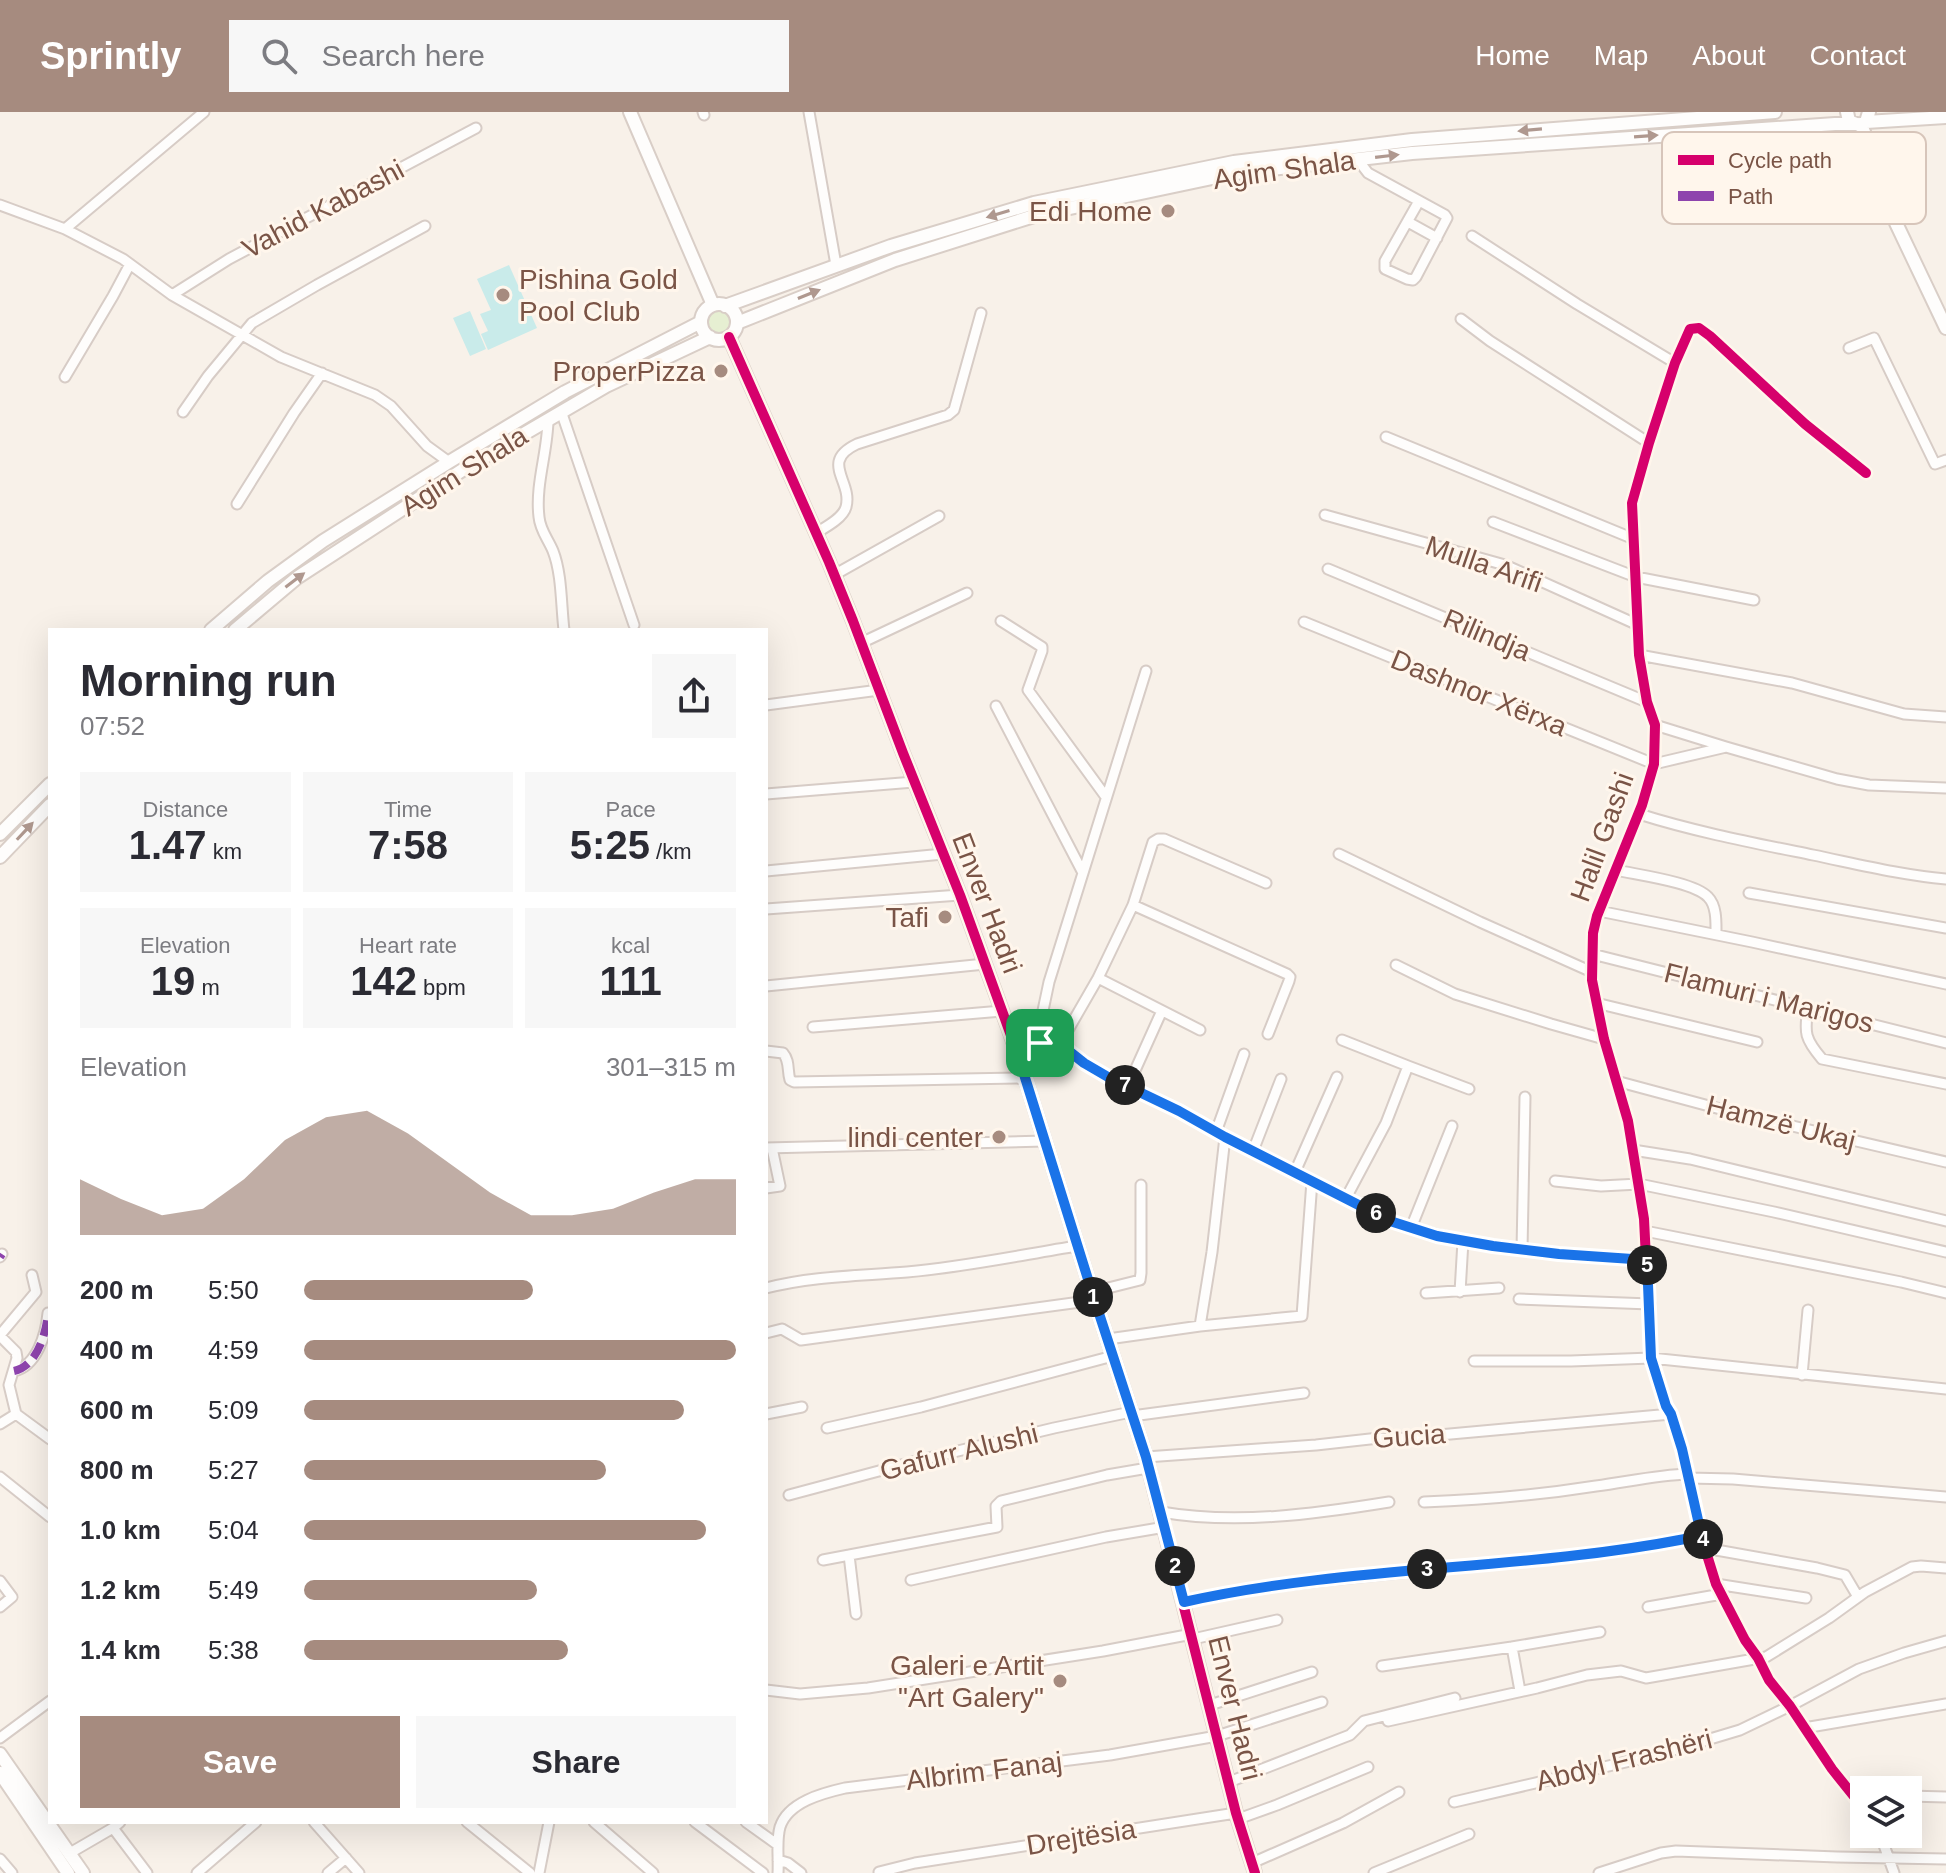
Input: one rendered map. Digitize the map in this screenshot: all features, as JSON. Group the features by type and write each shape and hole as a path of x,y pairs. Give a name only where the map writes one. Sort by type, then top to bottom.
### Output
{"main road":[{"path":"630,112 719,306 734,312 736,329 729,337"},
{"name":"Agim Shala","path":"719,306 891,246 1034,203 1234,162 1412,140 1775,112"},
{"name":"Agim Shala","path":"1710,132 1835,124 1859,119 1946,117"},
{"name":"Agim Shala","path":"737,323 895,260 1037,215 1236,173 1412,153 1662,135"},
{"path":"1896,224 1946,328"},
{"path":"710,337 703,330 701,322 704,313 719,306"},
{"name":"Agim Shala","path":"213,628 268,581 323,541 565,392 701,322"},
{"name":"Agim Shala","path":"237,628 298,577 561,411 710,337 722,340 729,337"},
{"name":"Enver Hadri","path":"729,337 834,575 960,895 1017,1052 1147,1463 1253,1868"},
{"path":"0,834 48,786"},
{"path":"0,857 48,807"},
{"path":"0,1754 45,1807"},
{"path":"0,1773 68,1873"},
{"path":"54,1824 83,1873"}],"street":[{"path":"65,229 204,112"},
{"path":"809,112 836,265"},
{"name":"Vahid Kabashi","path":"172,295 242,252 476,128"},
{"path":"1358,160 1368,173 1445,215 1447,218 1413,280 1385,269 1385,261 1419,201"},
{"path":"0,205 65,229 130,264 172,295 242,336 281,357 363,390 391,406 427,446 449,462"},
{"path":"1408,222 1437,238"},
{"path":"183,412 252,323 425,226"},
{"path":"1472,236 1675,363"},
{"path":"65,377 130,264"},
{"path":"816,533 843,512 847,505 839,466 840,455 846,449 948,415 954,410 981,313"},
{"path":"1461,319 1649,443"},
{"name":"Halil Gashi","path":"1850,1785 1769,1680 1719,1589 1704,1545 1682,1449 1651,1358 1645,1231 1639,1184 1628,1121 1596,1003 1592,954 1599,911 1639,814 1654,764 1655,725 1647,702 1639,655 1632,503 1675,363 1690,329 1699,328 1710,336 1805,424 1866,473"},
{"path":"1849,348 1874,338 1935,464 1946,460"},
{"path":"237,504 322,373"},
{"path":"561,411 634,625"},
{"path":"548,419 539,518 553,550 564,628"},
{"path":"1386,437 1634,539"},
{"name":"Mulla Arifi","path":"1325,515 1505,565 1638,625"},
{"path":"834,575 939,516"},
{"path":"1493,522 1636,577 1754,600"},
{"name":"Rilindja","path":"1328,569 1647,702"},
{"path":"861,643 967,593"},
{"path":"1001,621 1042,647 1028,690 1106,797"},
{"name":"Dashnor Xërxa","path":"1304,622 1654,764"},
{"path":"1639,655 1792,683 1904,714 1946,717"},
{"path":"1040,1043 1049,982 1146,671"},
{"path":"768,705 879,690"},
{"path":"996,706 1083,873"},
{"path":"1655,725 1837,779 1869,785 1946,788"},
{"path":"1654,764 1726,747"},
{"path":"768,794 914,782"},
{"path":"1639,814 1760,845 1946,879"},
{"path":"1060,1044 1098,978 1133,905 1153,842 1164,839 1266,883"},
{"path":"768,871 943,854"},
{"path":"1339,854 1592,972"},
{"name":"Halil Gashi","path":"1616,870 1696,888 1711,899 1716,916 1716,934"},
{"path":"1749,893 1946,928"},
{"path":"768,909 960,895"},
{"path":"1133,905 1287,974 1289,981 1268,1034"},
{"name":"Halil Gashi","path":"1599,911 1946,984"},
{"name":"Flamuri i Marigos","path":"1592,954 1946,1043"},
{"path":"768,986 985,964"},
{"path":"1396,965 1455,994 1604,1039"},
{"path":"1098,978 1200,1030"},
{"path":"1596,1003 1757,1042"},
{"path":"1808,1008 1805,1029 1811,1046 1822,1059 1946,1084"},
{"path":"813,1027 1002,1011"},
{"path":"1128,1086 1160,1015"},
{"path":"1342,1040 1469,1089"},
{"path":"1017,1052 1040,1043 1060,1044 1084,1063 1220,1135 1390,1221 1411,1228 1463,1241 1522,1250 1647,1260"},
{"path":"768,1051 783,1053 788,1058 789,1077 794,1082 1025,1078"},
{"path":"1200,1326 1212,1252 1220,1135 1244,1054"},
{"path":"1346,1198 1386,1123 1408,1066"},
{"path":"1295,1172 1337,1077"},
{"path":"1253,1151 1281,1079"},
{"name":"Hamzë Ukaj","path":"1616,1081 1724,1110 1946,1162"},
{"path":"1522,1250 1525,1097"},
{"path":"1411,1228 1452,1126"},
{"path":"768,1188 780,1186 769,1148 1045,1141"},
{"path":"1633,1150 1702,1162 1946,1221"},
{"path":"1108,1339 1302,1316 1312,1181"},
{"path":"1555,1181 1601,1186 1639,1184 1946,1252"},
{"path":"768,1332 782,1329 801,1340 1093,1296 1140,1280 1141,1185"},
{"path":"1645,1231 1946,1293"},
{"path":"1460,1292 1463,1241"},
{"path":"768,1287 793,1281 909,1272 1077,1246"},
{"path":"32,1275 36,1292 0,1335 16,1352 9,1385 16,1414 46,1436"},
{"path":"1426,1293 1499,1288"},
{"path":"1519,1299 1650,1304"},
{"path":"1802,1375 1808,1310"},
{"path":"14,1371 21,1370 38,1350 47,1330 48,1313"},
{"path":"827,1428 921,1407 1113,1356"},
{"path":"1474,1361 1651,1358 1946,1389"},
{"name":"Gafurr Alushi","path":"789,1495 1054,1428 1131,1414 1304,1393"},
{"path":"768,1414 802,1407"},
{"path":"0,1424 16,1414"},
{"name":"Gucia","path":"849,1555 997,1527 996,1506 1001,1501 1147,1463 1379,1438 1582,1424 1671,1414"},
{"path":"1424,1502 1501,1499 1669,1474 1946,1497"},
{"path":"0,1477 48,1515"},
{"path":"1161,1512 1179,1516 1290,1515 1389,1502"},
{"path":"911,1580 1165,1527"},
{"path":"1184,1602 1250,1589 1551,1558 1685,1539 1845,1575 1858,1597"},
{"path":"823,1560 849,1555 856,1614"},
{"path":"1388,1721 1587,1675 1621,1671 1646,1678 1766,1657 1858,1597 1912,1567 1946,1568"},
{"path":"0,1581 12,1597 0,1607"},
{"path":"1648,1607 1719,1589 1806,1598"},
{"name":"Enver Hadri","path":"1193,1637 1277,1620"},
{"path":"1382,1666 1600,1632"},
{"path":"768,1690 800,1694 868,1688 1193,1637"},
{"name":"Abdyl Frashëri","path":"1454,1802 1660,1754 1740,1730 1859,1669 1946,1641"},
{"path":"1512,1647 1520,1691"},
{"name":"Enver Hadri","path":"1210,1705 1312,1672"},
{"path":"1229,1782 1350,1735 1364,1721 1455,1698"},
{"path":"0,1738 48,1702"},
{"name":"Enver Hadri","path":"1217,1736 1322,1702"},
{"path":"1804,1728 1946,1704"},
{"name":"Albrim Fanaj","path":"778,1873 780,1826 787,1815 820,1793 1110,1755 1217,1736"},
{"name":"Drejtësia","path":"879,1872 915,1863 1237,1816 1277,1805 1368,1767"},
{"path":"1253,1868 1399,1792"},
{"path":"1922,1796 1946,1797"},
{"path":"197,1873 254,1824"},
{"path":"316,1824 359,1873"},
{"path":"469,1824 530,1873"},
{"path":"539,1873 549,1824"},
{"path":"596,1824 653,1873"},
{"path":"698,1824 763,1873"},
{"path":"749,1824 778,1845"},
{"path":"70,1853 116,1825 147,1873"},
{"path":"1374,1873 1469,1834"},
{"path":"1885,1848 1894,1873"},
{"path":"1599,1873 1676,1851 1946,1859"},
{"path":"328,1873 346,1858"},
{"path":"0,1859 12,1873"},
{"path":"778,1860 794,1866 801,1873"}],"green space":[{"path":"719,309 728,313 732,322 728,331 719,335 710,331 706,322 710,313"}],"water":[{"name":"Pishina Gold Pool Club","path":"509,265 537,328 488,350 481,334 488,331 480,314 491,310 477,279"},
{"path":"470,311 486,349 470,356 453,318"}],"marked path":[{"path":"14,1371 29,1363 39,1348 48,1313"}],"cycle path":[{"path":"1850,1792 1769,1680 1716,1584 1682,1449 1651,1358 1644,1219 1628,1121 1604,1039 1592,980 1593,933 1597,916 1642,805 1654,764 1655,725 1647,702 1639,655 1632,503 1675,363 1690,329 1699,328 1710,336 1805,424 1866,473"},
{"path":"729,337 853,621 960,895 1017,1052 1146,1457 1236,1813 1255,1873"}],"place":[{"name":"Edi Home","path":"1168,211"},
{"name":"Pishina Gold Pool Club","path":"503,295"},
{"name":"ProperPizza","path":"721,371"},
{"name":"Tafi","path":"945,917"},
{"name":"lindi center","path":"999,1137"},
{"name":"Galeri e Artit \"Art Galery\"","path":"1060,1681"}],"route":[{"path":"1040,1043 1060,1044 1108,1077 1390,1221 1437,1236 1493,1246 1647,1260 1651,1358 1682,1449 1703,1542 1685,1539 1551,1558 1250,1589 1184,1602 1146,1457 1017,1052 1040,1043"}]}
